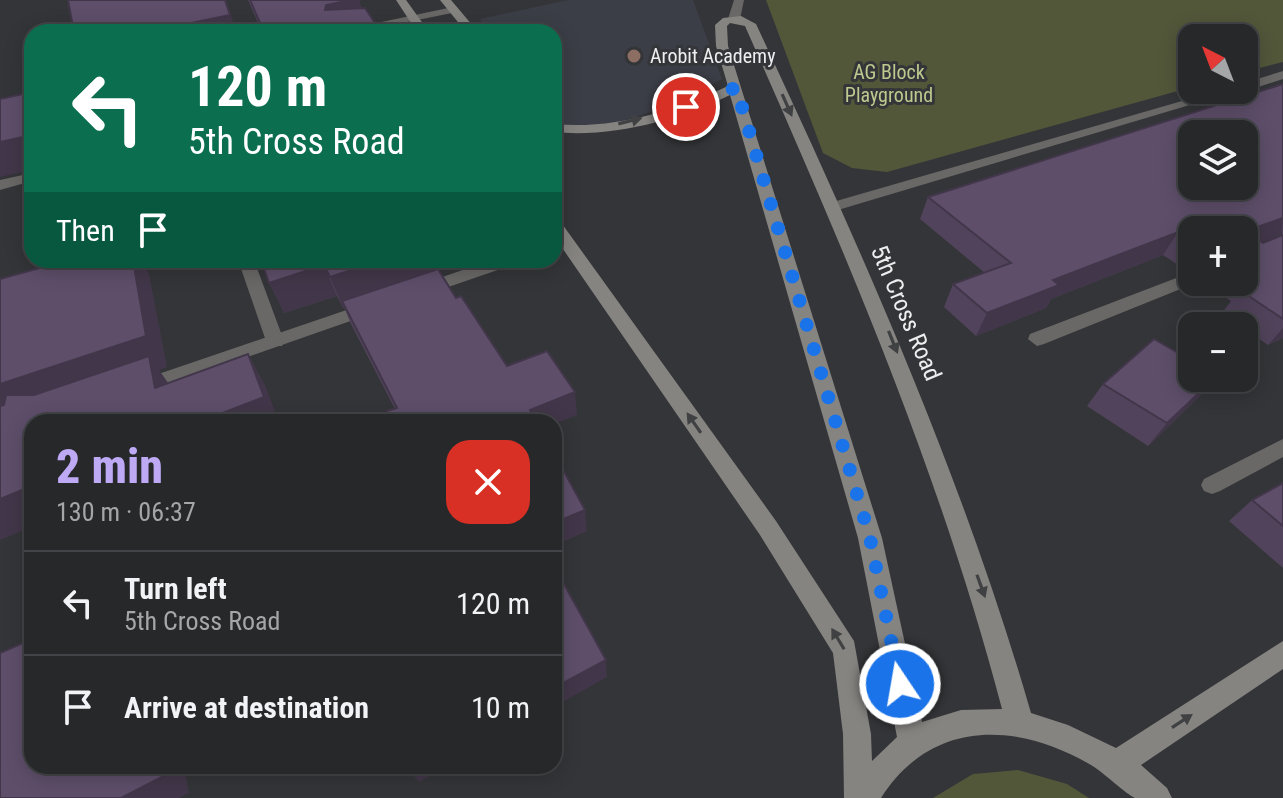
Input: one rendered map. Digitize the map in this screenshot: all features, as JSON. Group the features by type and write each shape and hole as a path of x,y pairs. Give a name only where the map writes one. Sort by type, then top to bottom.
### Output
{"street":[{"path":"401,0 418,24"},
{"path":"379,24 449,5 465,24"},
{"name":"5th Cross Road","path":"912,742 870,538 722,46 721,25 736,9 750,24 893,340 996,626 1020,723"},
{"path":"1258,83 1283,75"},
{"path":"562,130 597,129 715,99 736,87"},
{"path":"832,207 1186,104"},
{"path":"0,185 24,179"},
{"path":"562,243 768,528 845,650 862,798"},
{"path":"249,268 275,341"},
{"path":"128,392 486,268"},
{"path":"1037,339 1178,284"},
{"path":"1212,485 1283,447"},
{"path":"1117,764 1283,654"},
{"path":"862,798 895,755 912,742 945,727 988,721 1020,723 1068,738 1117,764 1140,780 1157,798"}],"shaded area":[{"name":"Arobit Academy","path":"568,0 693,0 722,79 677,103 594,131 562,127 562,24 483,24 480,19"}],"green space":[{"name":"AG Block Playground","path":"766,0 1283,0 1283,62 1258,68 1258,24 1178,24 1178,91 887,172 852,168 823,153"},
{"path":"1018,770 1067,784 1089,798 933,798 973,774"}],"building":[{"path":"68,0 225,0 230,15 187,24 72,24"},
{"path":"250,0 351,0 326,5 325,10 365,8 376,24 260,24"},
{"path":"1283,84 1283,218 1260,226 1258,240 1258,216 1178,216 1178,232 1053,280 1059,285 987,313 953,284 1011,263 928,197 1220,104 1258,104 1258,92"},
{"path":"24,94 24,137 0,142 0,99"},
{"path":"1283,235 1283,319 1249,296 1258,296 1258,240 1263,243"},
{"path":"39,268 134,268 146,336 0,384 0,279"},
{"path":"264,268 315,268 269,283"},
{"path":"326,268 358,268 330,277"},
{"path":"438,269 456,298 461,296 507,366 547,351 575,392 530,410 532,414 388,414 387,411 397,408 342,301"},
{"path":"1154,339 1178,353 1178,392 1200,392 1167,423 1103,384"},
{"path":"248,354 264,397 220,414 24,414 24,489 0,499 0,406 4,405 6,395 34,395 149,356 155,388"},
{"path":"562,468 585,510 562,520"},
{"path":"1283,483 1283,526 1252,500"},
{"path":"562,580 606,660 562,684"},
{"path":"24,642 24,774 161,774 162,777 121,798 0,798 0,653"}],"place":[{"name":"Arobit Academy","path":"634,56"}],"route":[{"path":"686,107 715,99 736,87 870,538 900,684"}]}
